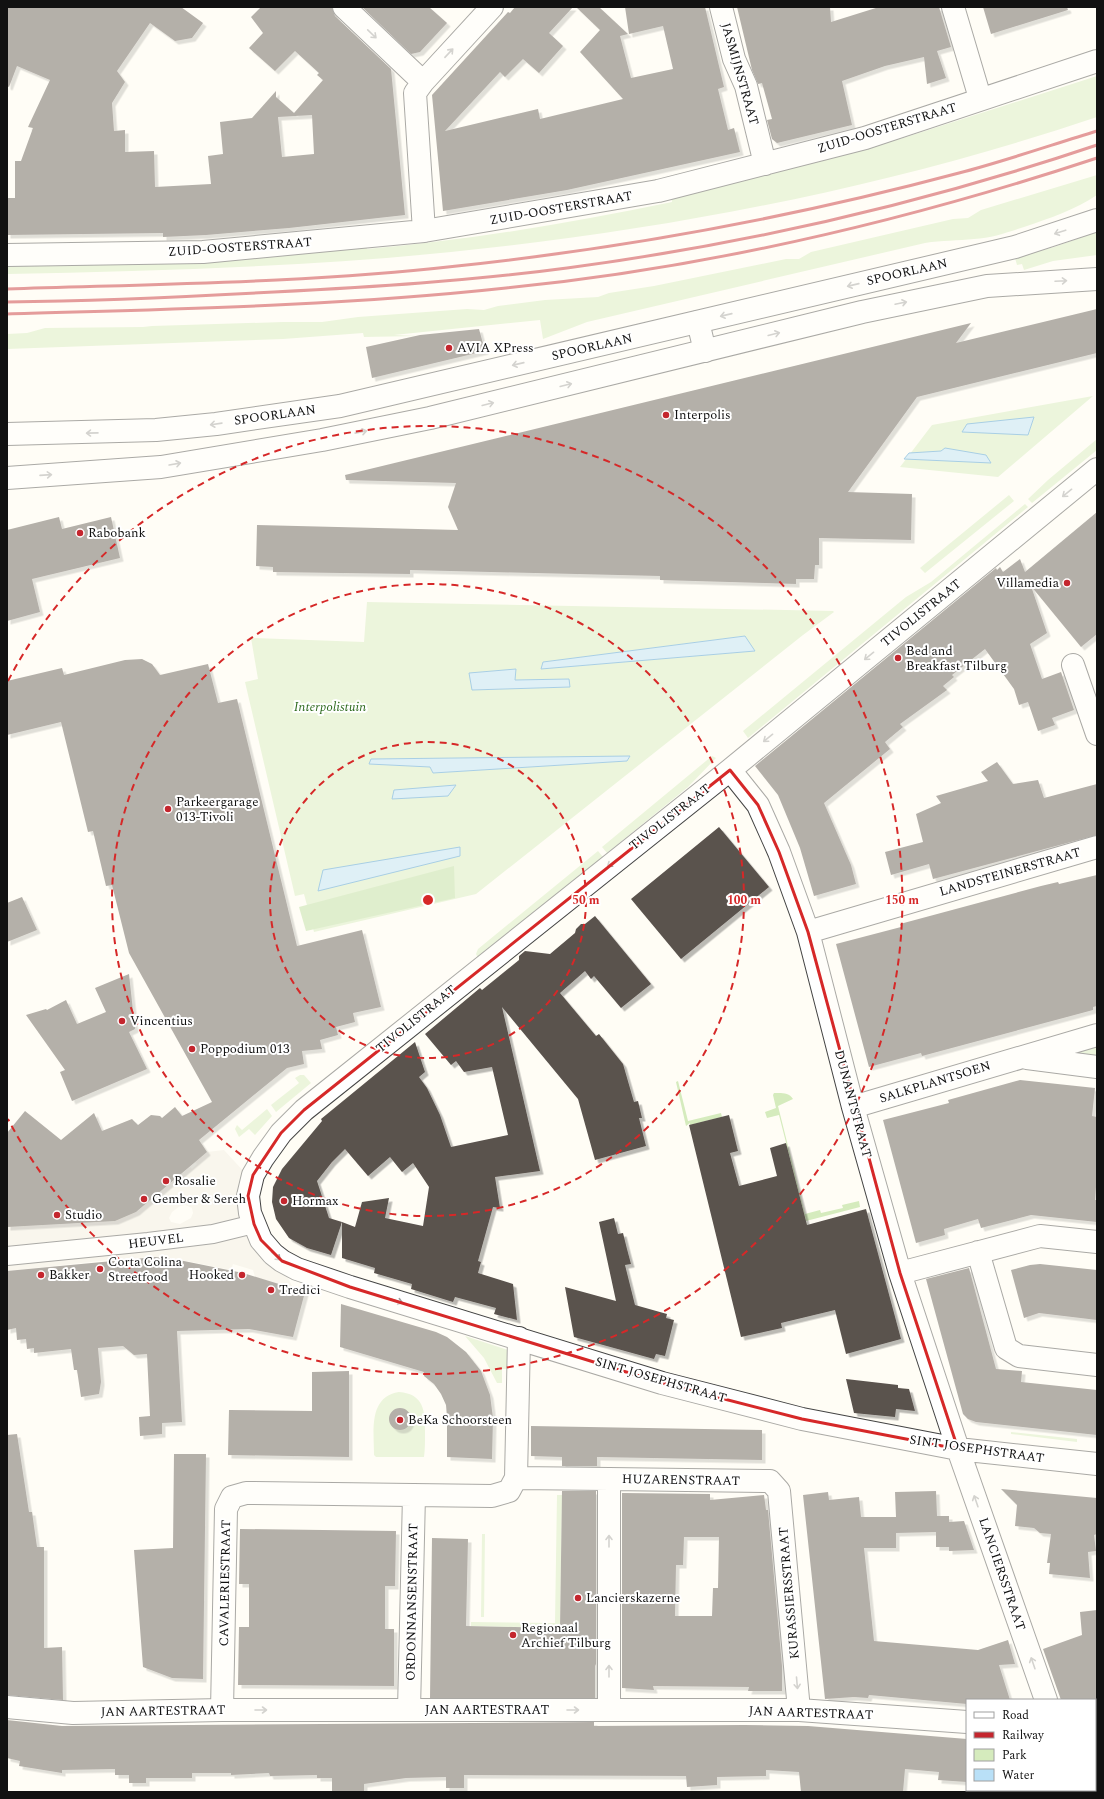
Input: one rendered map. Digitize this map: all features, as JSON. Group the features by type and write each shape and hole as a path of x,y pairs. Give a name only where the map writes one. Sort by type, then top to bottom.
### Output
{"street":[{"path":"344,7 423,82"},
{"path":"424,231 415,93 423,82 492,7"},
{"name":"JASMIJNSTRAAT","path":"721,7 734,59 746,86 765,164"},
{"path":"953,7 980,98"},
{"name":"ZUID-OOSTERSTRAAT","path":"7,255 202,252 424,231 658,191 865,138 980,98 1097,61"},
{"name":"SPOORLAAN","path":"7,434 131,432 172,429 340,406 1015,247 1097,220"},
{"path":"7,478 161,466 322,440 430,418 862,312 948,293 987,286 1097,279"},
{"path":"698,322 706,351"},
{"name":"TIVOLISTRAAT","path":"254,1224 248,1196 253,1175 281,1133 304,1110 730,770 1097,469"},
{"path":"1073,665 1097,734"},
{"name":"DUNANTSTRAAT","path":"730,770 758,805 779,852 808,932 853,1107 900,1273 958,1448"},
{"name":"LANDSTEINERSTRAAT","path":"808,932 1097,847"},
{"name":"SALKPLANTSOEN","path":"853,1107 1097,1034"},
{"name":"SALKPLANTSOEN","path":"1018,1057 1097,1067"},
{"name":"HEUVEL","path":"7,1256 213,1234 254,1224"},
{"name":"SINT JOSEPHSTRAAT","path":"254,1224 261,1240 273,1254 282,1261 297,1268 350,1287 662,1383 802,1419 958,1448 1097,1464"},
{"path":"900,1273 1040,1236 1097,1242"},
{"path":"978,1252 1006,1348 1018,1356 1097,1365"},
{"path":"519,1338 516,1478 609,1479"},
{"name":"LANCIERSSTRAAT","path":"958,1448 1046,1699"},
{"name":"CAVALERIESTRAAT","path":"222,1710 226,1509 232,1497 246,1493 492,1496 509,1491 516,1478"},
{"name":"HUZARENSTRAAT","path":"609,1710 609,1479 770,1481"},
{"name":"KURASSIERSSTRAAT","path":"770,1481 779,1491 799,1710"},
{"name":"ORDONNANSENSTRAAT","path":"410,1710 414,1495"},
{"name":"JAN AARTESTRAAT","path":"7,1707 73,1712 222,1710 799,1710 966,1722"}],"highlighted area":[{"path":"730,770 758,805 779,852 808,932 900,1273 958,1449 802,1419 662,1383 350,1287 282,1261 261,1240 254,1224 248,1196 253,1175 281,1133 304,1110"}],"green space":[{"path":"1097,76 1097,117 939,165 859,185 696,218 533,243 396,257 229,268 7,274 7,262 367,246 367,249 482,236 596,217 672,202 671,193 780,170 903,138"},
{"path":"1097,175 1097,195 1062,213 1006,233 981,238 925,243 587,322 543,339 540,320 394,335 417,336 364,337 363,333 283,339 7,349 7,334 27,333 45,328 322,322 358,317 467,309 484,310 498,306 545,300 598,297 609,293 654,286 786,259 799,259 811,252 953,219 968,218 981,210"},
{"path":"1097,232 1097,255 1053,261 1024,270 1022,264 1017,265 1015,258 1054,247"},
{"path":"1093,396 998,477 900,467 932,425"},
{"path":"1097,439 1097,450 1032,503 1028,499 1048,480"},
{"path":"1009,495 1014,501 925,573 920,568"},
{"path":"1025,504 1028,507 748,738 743,731 906,597 931,582"},
{"name":"Interpolistuin","path":"367,602 834,611 476,894 314,932 304,894 295,896 245,682 258,679 251,638 364,642","holes":["744,636 755,651 541,669 543,662","516,669 514,680 569,679 570,687 472,690 470,673","630,757 627,761 433,773 430,767 369,764 372,759"]},
{"path":"712,756 716,758 688,787 607,853 602,847"},
{"path":"598,851 603,857 478,958 476,954 478,949"},
{"path":"454,866 455,898 306,931 299,907"},
{"path":"1097,1042 1097,1057 1080,1055 1080,1053 1078,1054 1077,1049"},
{"path":"300,1075 304,1075 311,1083 276,1112 271,1105 299,1083 295,1078"},
{"path":"678,1081 688,1121 721,1113 722,1117 690,1125 690,1123 686,1126 676,1082"},
{"path":"774,1093 787,1094 793,1099 778,1106 805,1214 820,1210 821,1213 843,1208 842,1205 859,1201 860,1207 806,1221 779,1115 767,1118 765,1112 776,1108 773,1095"},
{"path":"267,1109 272,1116 255,1135 249,1129 239,1137 235,1129 237,1125 242,1130"},
{"path":"465,1336 508,1350 508,1369 502,1369 502,1383 497,1383 484,1358"},
{"path":"399,1392 414,1397 422,1406 425,1420 424,1457 376,1457 374,1455 374,1426 377,1408 389,1395"},
{"path":"1011,1432 1077,1439 1077,1442 1011,1434"},
{"path":"557,1495 562,1495 560,1628 471,1626 471,1622 555,1623"},
{"path":"482,1534 485,1534 484,1617 481,1617"}],"shaded area":[{"path":"224,1150 246,1174 251,1241 264,1261 286,1274 293,1288 255,1277 253,1270 233,1264 231,1270 172,1258 150,1257 109,1260 7,1271 7,1224 136,1212 190,1167 192,1169 197,1164 195,1162 207,1152","holes":["185,1205 192,1208 193,1213 191,1218 180,1224 171,1222 169,1218 172,1212 180,1206"]}],"water":[{"path":"1034,417 1028,435 962,432 967,424"},
{"path":"945,448 986,455 991,463 904,459 909,453 941,451"},
{"path":"745,636 755,651 541,669 543,662"},
{"path":"516,669 515,680 569,679 570,687 472,690 469,673"},
{"path":"630,756 627,761 433,773 430,767 369,764 371,759"},
{"path":"456,785 448,796 392,799 394,790"},
{"path":"460,847 460,856 318,891 323,870"}],"building":[{"path":"7,7 181,7 203,23 192,38 175,41 150,23 117,71 125,82 112,103 114,131 125,130 125,152 154,151 155,187 211,184 208,156 223,154 220,122 252,118 276,91 276,97 294,113 323,80 317,75 319,73 295,51 275,71 249,48 263,33 251,17 261,7 332,7 335,16 391,69 405,215 289,228 206,235 163,237 163,233 7,235 7,198 15,198 15,161 21,161 33,128 28,127 50,80 17,66 9,87 7,86","holes":["312,115 314,154 282,157 278,117"]},
{"path":"362,7 429,7 447,23 420,52 411,54"},
{"path":"515,7 573,7 549,33 563,46 539,73 523,59 505,77 500,72 445,131 538,109 540,119 623,99 580,52 600,30 576,7 599,7 628,34 620,36 631,78 673,69 663,26 629,34 625,7 705,7 724,87 718,89 728,130 734,128 740,152 567,190 443,211 432,95 508,12 510,13"},
{"path":"737,7 830,7 831,22 879,7 939,7 951,47 937,51 946,78 927,84 924,57 885,66 842,81 852,125 777,143 772,139 767,120 772,119 762,83 758,84 752,70"},
{"path":"983,7 1067,7 1068,10 991,34"},
{"path":"1097,309 1097,353 917,397 848,492 912,494 911,540 819,538 819,565 815,565 814,579 796,579 796,584 660,580 660,576 410,570 410,574 273,572 273,567 256,566 257,525 458,530 448,507 456,483 346,480 345,475 971,323 956,343"},
{"path":"479,329 485,351 372,378 366,347 420,335"},
{"path":"1097,512 1097,634 1081,647 1031,586 1047,633 1030,644 1042,679 1061,672 1074,710 1052,718 1055,725 1038,731 1028,702 1019,705 1014,689 985,649 952,675 954,677 943,686 947,690 900,724 903,727 885,742 890,749 824,803 851,865 856,884 814,896 800,848 778,795 755,766 996,568 997,570 1000,567 1003,572 1020,559 1025,572"},
{"path":"59,517 62,529 111,517 120,558 32,579 40,612 7,621 7,530"},
{"path":"142,659 152,664 160,675 208,664 218,703 237,699 297,946 362,930 381,1007 353,1013 355,1022 336,1027 338,1035 320,1040 322,1049 302,1051 304,1064 287,1068 199,1140 207,1152 136,1212 115,1221 7,1227 7,1133 25,1111 61,1140 94,1113 102,1131 132,1119 138,1125 151,1115 160,1116 162,1118 175,1107 182,1116 212,1102 129,953 112,885 106,886 93,831 88,832 61,722 7,735 7,681 62,668 64,675 125,660"},
{"path":"997,762 1013,784 1038,780 1044,798 1097,784 1097,835 933,879 929,864 891,875 885,852 923,842 916,814 941,803 936,796 988,781 981,772"},
{"path":"719,827 769,887 681,959 631,899"},
{"path":"1097,875 1097,1006 1093,1007 1093,1010 922,1056 921,1053 869,1067 836,944 901,927 900,924 1041,886 1058,882 1059,884"},
{"path":"22,897 37,930 7,942 7,903"},
{"path":"595,916 651,984 621,1008 594,976 591,979 585,971 560,993 596,1036 599,1034 623,1064 634,1102 638,1101 642,1118 639,1118 646,1146 595,1160 578,1099 502,1007 540,1171 495,1177 500,1208 493,1207 478,1261 481,1262 478,1273 513,1284 517,1320 494,1314 496,1308 455,1297 453,1302 411,1289 412,1284 374,1273 375,1268 342,1258 342,1222 331,1255 307,1248 289,1238 276,1219 272,1202 273,1187 282,1169 322,1121 321,1119 415,1042 425,1072 419,1077 427,1088 440,1115 451,1147 508,1135 492,1067 464,1072 456,1061 451,1065 425,1034 480,988 482,990 519,960 519,956 525,951 550,954 575,933 576,929 581,924 585,924","holes":["345,1149 368,1176 390,1157 402,1172 413,1163 429,1187 423,1226 385,1218 389,1198 362,1202 355,1227 329,1218 317,1181 332,1162"]},
{"path":"129,974 135,1029 129,1032 147,1069 72,1101 60,1072 65,1070 26,1015 46,1009 47,1010 66,1000 77,1024 106,1012 95,988"},
{"path":"1020,1080 1095,1088 1092,1116 1097,1117 1097,1174 1095,1200 1097,1200 1097,1222 1031,1215 981,1228 978,1219 944,1229 945,1235 916,1243 883,1120 949,1103 948,1100"},
{"path":"729,1115 738,1151 730,1153 739,1186 777,1176 770,1148 786,1143 807,1225 866,1209 901,1339 846,1354 835,1310 781,1323 782,1328 741,1337 689,1125"},
{"path":"614,1218 618,1234 623,1233 631,1264 625,1265 635,1305 667,1314 666,1318 674,1320 665,1356 656,1354 654,1359 574,1337 565,1287 616,1301 599,1222"},
{"path":"155,1257 174,1259 243,1273 305,1292 293,1337 249,1329 177,1331 182,1422 162,1423 162,1434 140,1436 139,1417 150,1416 147,1354 134,1355 123,1346 98,1348 101,1382 99,1394 81,1397 77,1370 74,1370 71,1349 34,1353 34,1348 27,1349 26,1339 17,1340 16,1328 7,1330 7,1271"},
{"path":"1040,1264 1097,1270 1097,1320 1039,1313 1024,1318 1011,1270"},
{"path":"969,1268 996,1369 1022,1371 1021,1382 1097,1390 1097,1435 976,1422 968,1419 963,1414 926,1279"},
{"path":"341,1304 436,1332 447,1337 466,1352 481,1371 490,1395 493,1418 492,1459 447,1457 446,1405 441,1394 434,1384 424,1376 424,1372 340,1347"},
{"path":"349,1371 349,1457 228,1455 229,1410 312,1411 312,1372"},
{"path":"846,1379 898,1385 898,1388 909,1389 915,1411 896,1409 895,1417 854,1413"},
{"name":"BeKa Schoorsteen","path":"400,1408 408,1411 411,1419 408,1427 400,1430 392,1427 389,1419 392,1411"},
{"path":"531,1426 762,1430 762,1460 597,1457 597,1466 562,1466 562,1457 531,1456"},
{"path":"17,1434 29,1512 32,1512 37,1547 44,1547 44,1648 62,1647 63,1700 7,1695 7,1435"},
{"path":"174,1454 206,1454 203,1679 172,1678 143,1667 134,1550 173,1548"},
{"path":"1001,1489 1097,1498 1097,1534 1094,1535 1096,1551 1088,1552 1090,1578 1049,1574 1050,1563 1047,1563 1051,1534 1040,1533 1034,1528 1015,1526 1017,1505"},
{"path":"562,1491 596,1491 595,1698 430,1698 432,1538 468,1539 466,1626 560,1628"},
{"path":"936,1491 937,1516 949,1516 949,1522 964,1521 974,1550 949,1551 949,1547 936,1547 936,1532 896,1533 896,1548 864,1548 874,1641 978,1650 1008,1640 1015,1664 999,1665 1010,1699 966,1699 966,1704 869,1695 868,1698 854,1697 825,1699 803,1495 828,1492 829,1500 859,1497 861,1517 896,1517 895,1492"},
{"path":"622,1493 710,1494 710,1500 764,1495 766,1510 768,1510 782,1666 782,1691 748,1691 749,1687 653,1686 654,1690 622,1688","holes":["684,1537 719,1537 718,1588 713,1588 712,1616 675,1616 676,1565 683,1565"]},
{"path":"240,1529 396,1531 395,1586 385,1586 385,1629 394,1629 394,1686 238,1685 239,1627 249,1627 249,1584 239,1584"},
{"path":"1097,1610 1097,1700 1061,1699 1043,1649 1082,1635 1080,1612"},
{"path":"7,1720 62,1726 594,1722 594,1726 808,1726 966,1739 966,1782 938,1780 939,1772 905,1769 903,1792 801,1792 799,1772 766,1770 766,1776 717,1777 717,1785 687,1787 686,1776 464,1775 464,1788 446,1788 446,1777 406,1778 364,1784 364,1792 332,1792 332,1778 317,1778 317,1775 270,1776 269,1773 231,1775 231,1773 192,1773 192,1778 146,1778 146,1783 129,1783 129,1775 115,1775 115,1769 62,1770 62,1773 19,1766 20,1761 7,1758"}],"railway":[{"path":"7,289 232,282 344,276 457,266 584,250 710,229 835,204 976,168 1097,131"},
{"path":"7,302 207,296 347,288 458,280 567,268 702,247 835,219 967,185 1097,145"},
{"path":"7,314 319,303 444,294 581,279 731,255 879,222 1025,181 1097,158"}],"place":[{"name":"AVIA XPress","path":"449,348"},
{"name":"Interpolis","path":"666,415"},
{"name":"Rabobank","path":"80,533"},
{"name":"Villamedia","path":"1067,583"},
{"name":"Bed and Breakfast Tilburg","path":"898,658"},
{"name":"Parkeergarage 013-Tivoli","path":"168,809"},
{"name":"Vincentius","path":"122,1021"},
{"name":"Poppodium 013","path":"192,1049"},
{"name":"Rosalie","path":"166,1181"},
{"name":"Gember & Sereh","path":"144,1199"},
{"name":"Hormax","path":"284,1201"},
{"name":"Studio","path":"57,1215"},
{"name":"Corta Colina Streetfood","path":"100,1269"},
{"name":"Bakker","path":"41,1275"},
{"name":"Hooked","path":"242,1275"},
{"name":"Tredici","path":"271,1290"},
{"name":"BeKa Schoorsteen","path":"400,1420"},
{"name":"Lancierskazerne","path":"578,1598"},
{"name":"Regionaal Archief Tilburg","path":"513,1635"}]}
